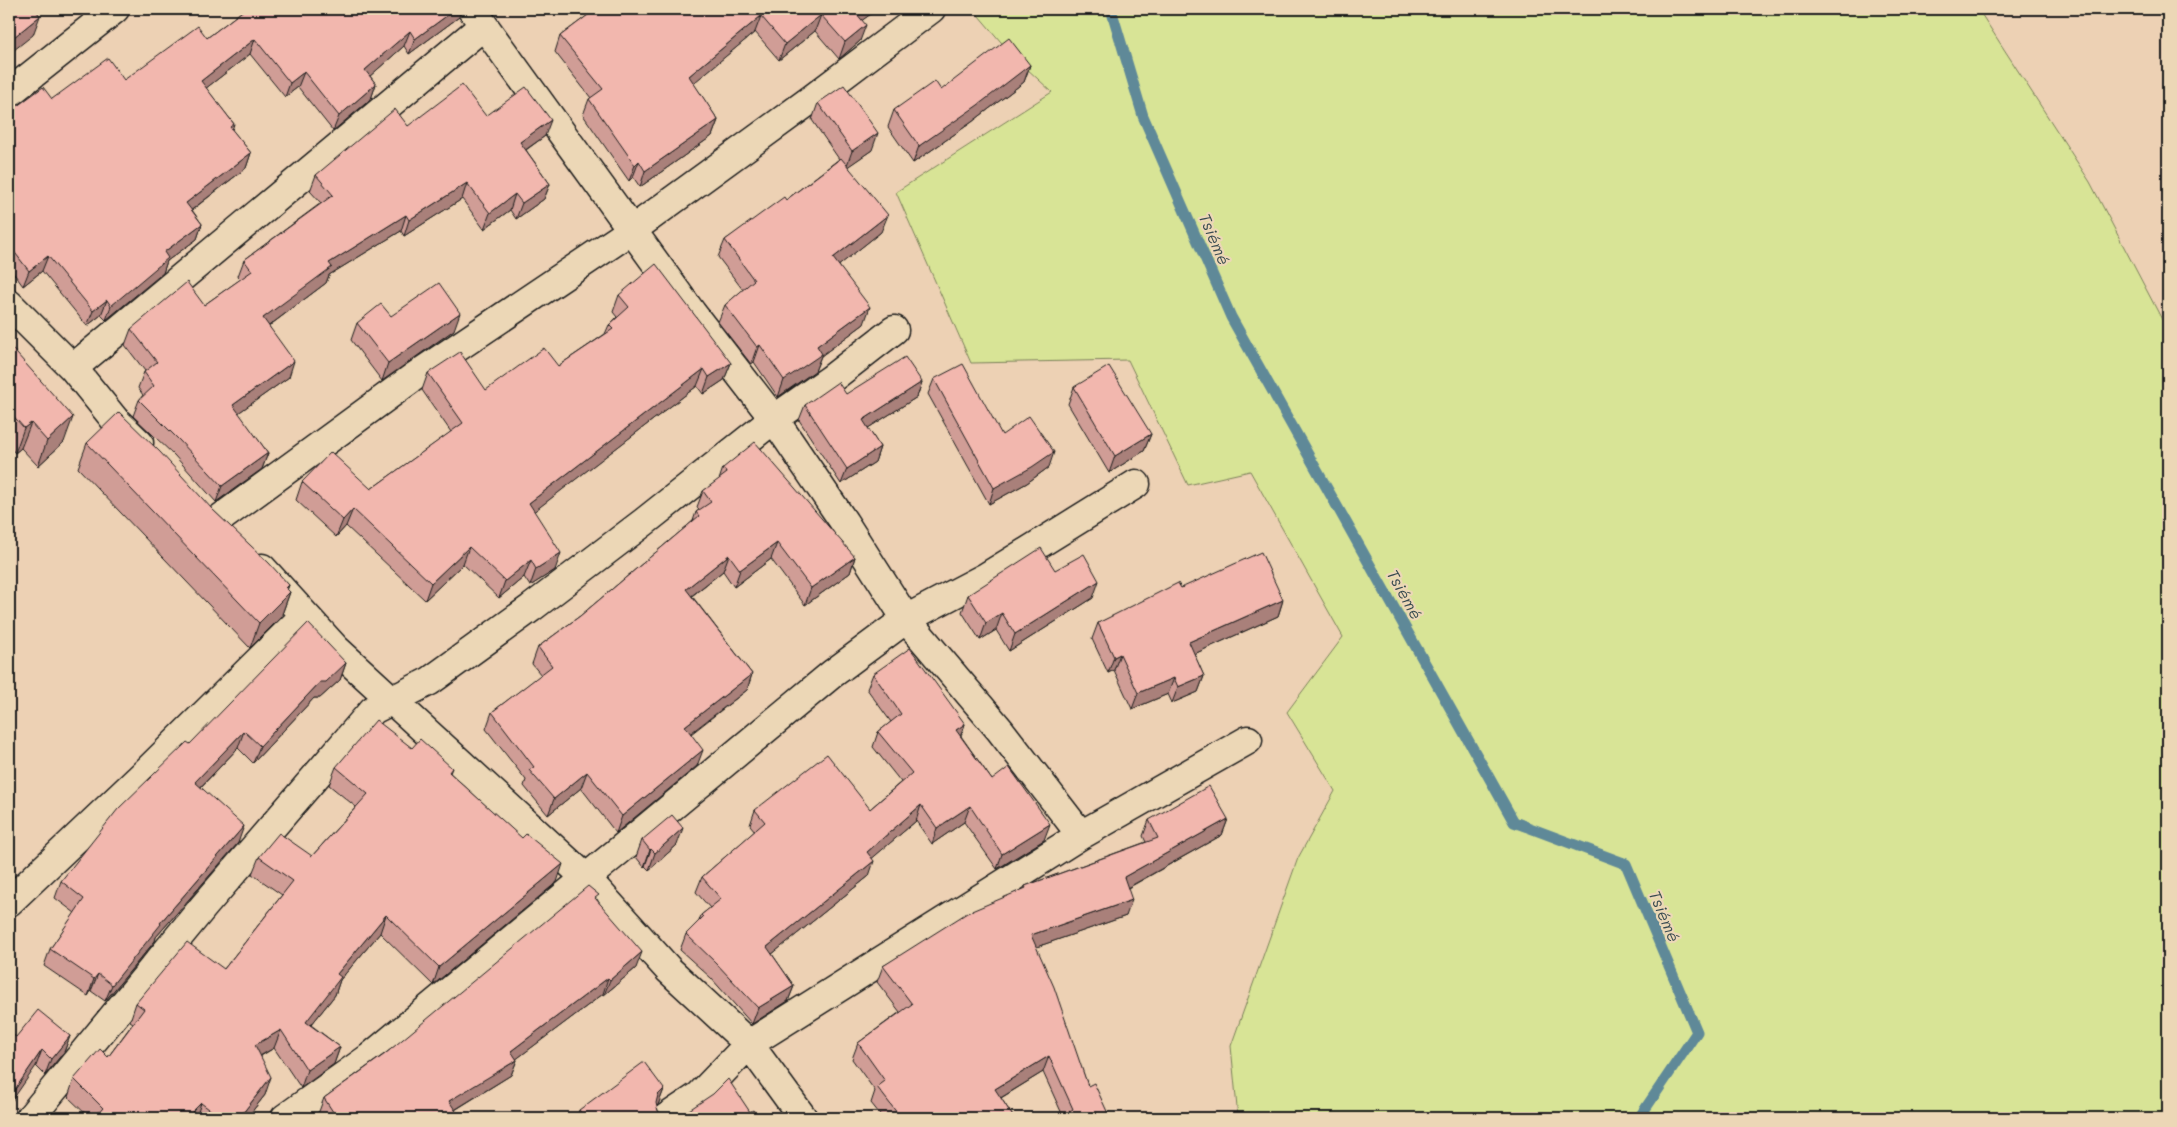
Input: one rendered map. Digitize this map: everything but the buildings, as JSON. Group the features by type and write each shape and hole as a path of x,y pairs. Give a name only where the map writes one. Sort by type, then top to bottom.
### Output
{"street":[{"path":"9,93 115,9"},
{"path":"214,523 415,376 632,230 931,9"},
{"path":"73,368 477,18 692,313 774,419 844,522 906,619 1000,730 1081,835"},
{"path":"9,304 73,368 114,420 156,459"},
{"path":"30,1118 204,906 373,710 430,681 531,608 774,419 831,379 894,330"},
{"path":"285,1118 369,1058 832,674 906,619 986,577 1136,484"},
{"path":"194,502 271,577 304,616 335,648 586,878 669,970 749,1044 803,1118"},
{"path":"9,902 147,771 304,616"},
{"path":"666,1118 699,1096 749,1044 1081,835 1248,740"}],"green space":[{"path":"973,9 1978,9 2090,182 2168,331 2168,1118 1238,1118 1231,1046 1298,858 1335,791 1287,712 1343,637 1250,471 1188,485 1128,360 971,363 896,192 1052,92 1012,55"}],"waterway":[{"name":"Tsiémé","path":"1111,9 1143,116 1231,317 1514,822 1626,864 1697,1032 1639,1118"}]}
